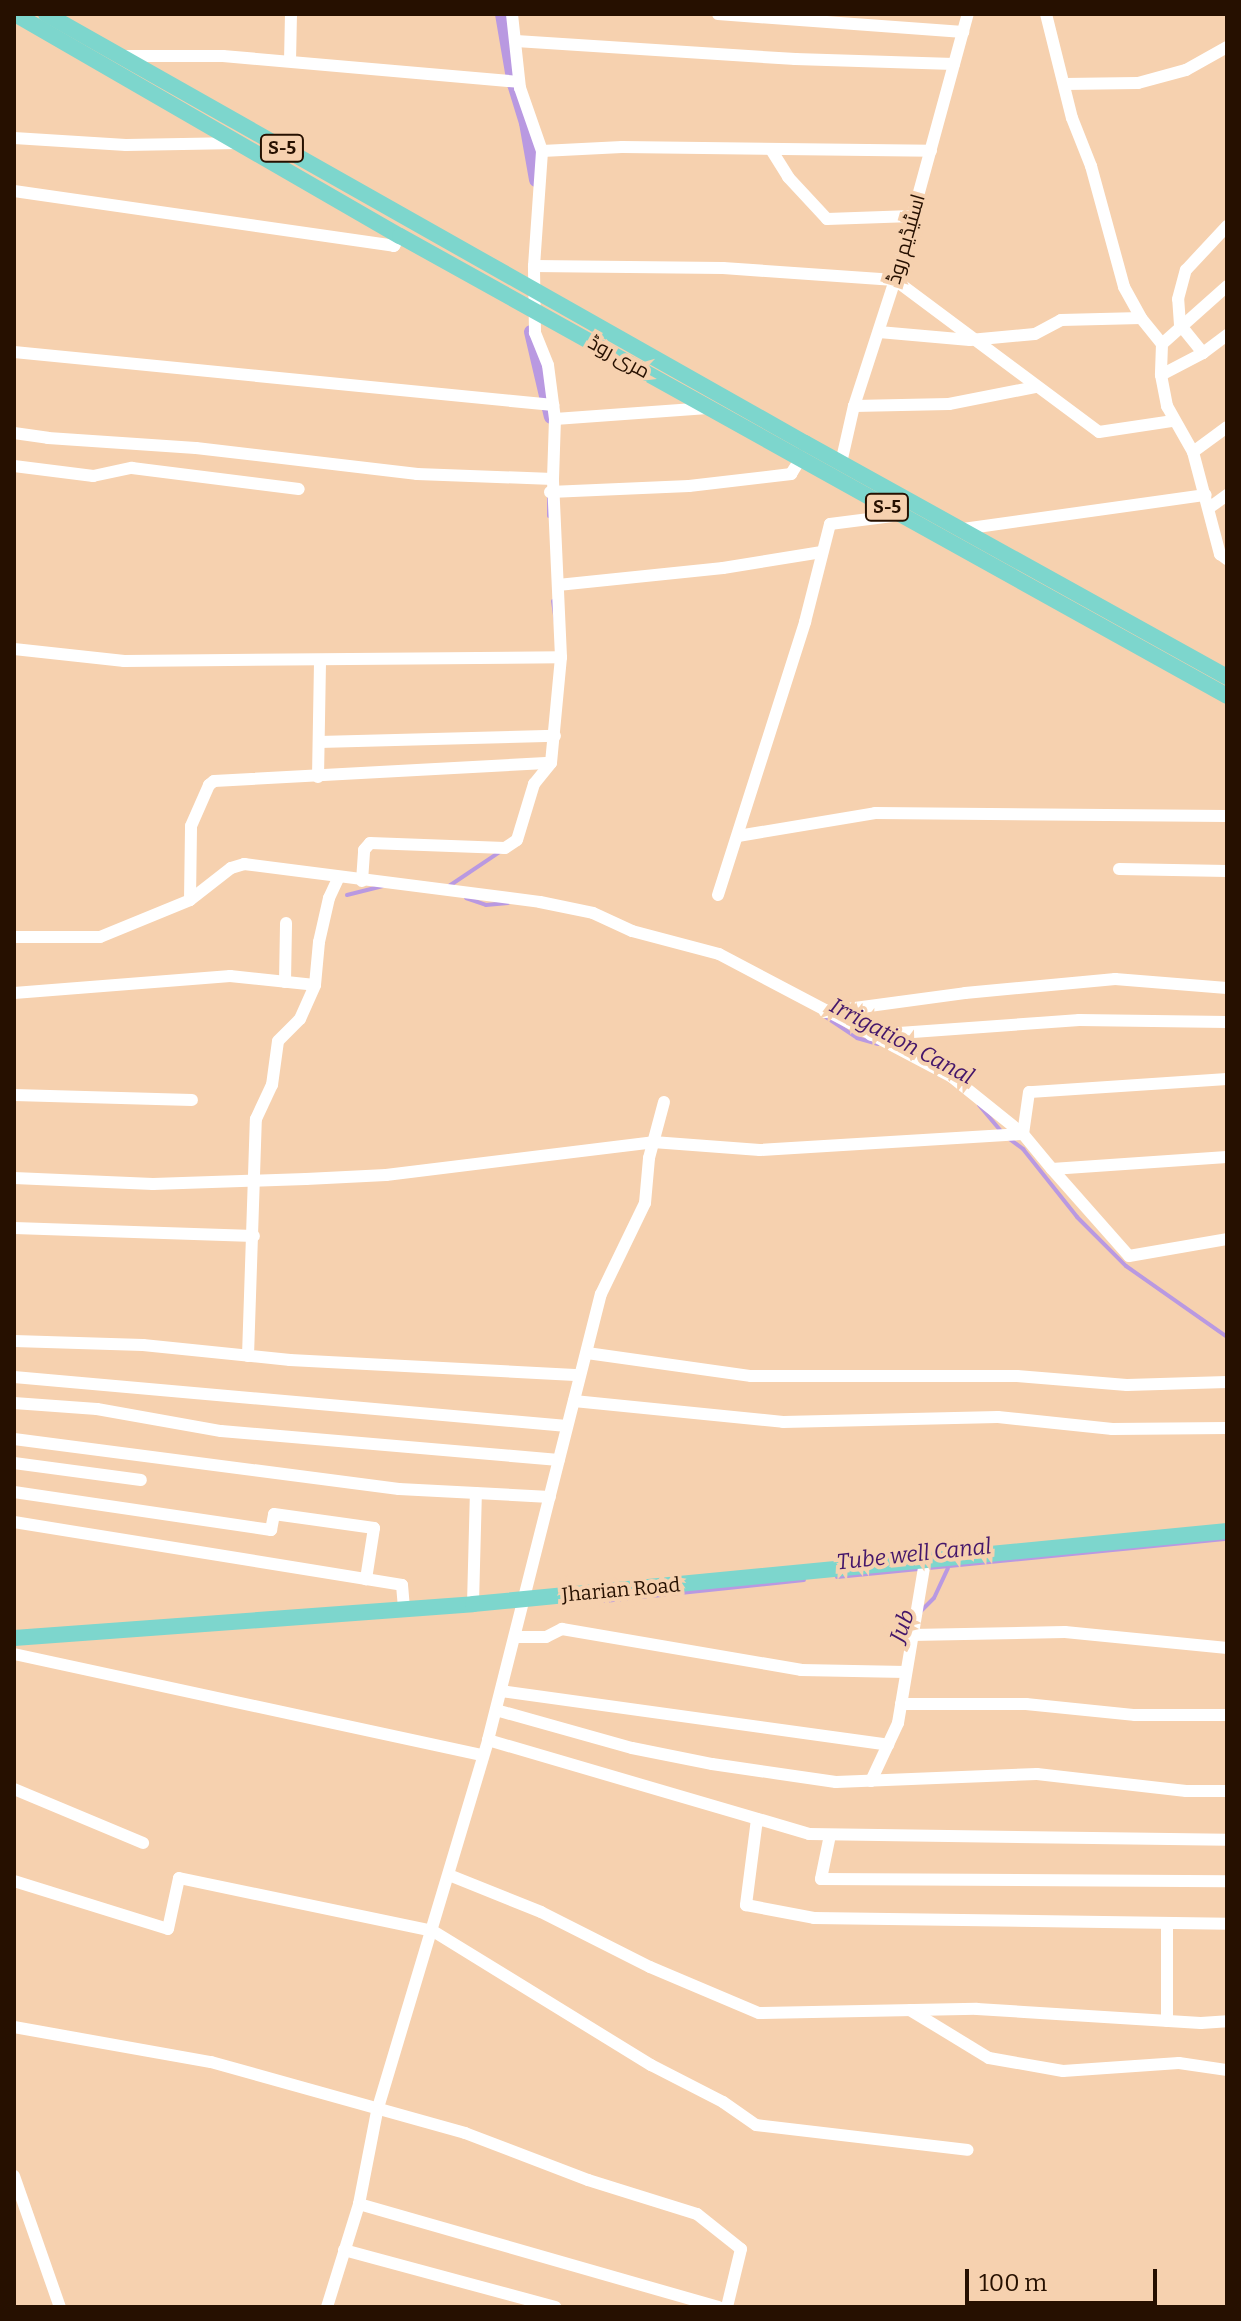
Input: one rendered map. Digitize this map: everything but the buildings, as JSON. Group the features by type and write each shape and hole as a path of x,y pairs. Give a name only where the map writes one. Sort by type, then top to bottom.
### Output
{"main road":[{"name":"مری روڈ","path":"15,14 548,318 721,408 841,463 963,529 975,546 1227,696"},
{"name":"مری روڈ","path":"46,14 555,302 801,458 900,515 975,546 1227,677"},
{"name":"Jharian Road","path":"14,1638 473,1604 1227,1531"}],"street":[{"path":"290,61 291,14"},
{"path":"362,881 364,850 370,843 505,848 517,840 534,784 551,763 561,657 553,487 554,412 548,365 535,333 534,266 542,151 519,82 512,14"},
{"path":"718,14 963,32"},
{"name":"اسٹیڈیم روڈ","path":"841,463 854,406 895,280 968,14"},
{"path":"1046,14 1124,287 1141,318 1162,344 1161,375 1173,421 1193,452 1220,554 1227,559"},
{"path":"516,41 795,59 954,64"},
{"path":"1064,84 1138,83 1186,70 1227,47"},
{"path":"119,56 223,56 519,82"},
{"path":"14,138 126,145 239,143"},
{"path":"542,151 622,147 931,151"},
{"path":"772,151 788,177 827,219 912,216"},
{"path":"14,191 394,246 400,236"},
{"path":"1203,353 1180,325 1178,299 1186,270 1227,226"},
{"path":"534,266 723,268 895,280 1099,432 1173,421"},
{"path":"1162,344 1227,286"},
{"path":"879,332 976,339 1035,334 1061,320 1141,318"},
{"path":"1161,375 1203,353 1227,335"},
{"path":"14,352 554,412 721,408"},
{"path":"854,406 949,404 1036,387"},
{"path":"1193,452 1227,427"},
{"path":"14,433 196,448 553,487 689,486 791,474 801,458"},
{"path":"14,466 93,476 132,468 299,489"},
{"path":"963,529 1208,502 1227,495"},
{"path":"718,895 805,622 830,524 900,515"},
{"path":"1215,529 1227,519"},
{"path":"558,585 723,568 822,552"},
{"path":"14,649 124,661 561,657"},
{"path":"318,777 320,660"},
{"path":"319,742 555,736"},
{"path":"190,900 191,826 209,785 214,781 551,763"},
{"path":"738,836 875,813 1227,816"},
{"path":"14,937 100,937 190,900 231,868 244,864 338,879 443,887 593,913 632,931 719,954 869,1036 952,1077 1023,1134 1129,1256 1227,1239"},
{"path":"1119,869 1227,871"},
{"path":"248,1356 256,1119 272,1085 278,1041 300,1019 315,985 319,942 329,898 338,879"},
{"path":"285,982 286,923"},
{"path":"14,993 230,976 315,985"},
{"path":"825,1012 965,993 1115,979 1227,988"},
{"path":"869,1036 1092,1019 1227,1022"},
{"path":"1023,1134 1029,1092 1227,1079"},
{"path":"14,1095 192,1100"},
{"path":"327,2307 359,2204 377,2111 488,1740 601,1294 645,1203 653,1142 664,1102"},
{"path":"14,1178 153,1184 386,1175 653,1142 760,1150 1023,1134"},
{"path":"1052,1169 1227,1157"},
{"path":"14,1228 254,1236"},
{"path":"14,1341 143,1345 248,1356 580,1375"},
{"path":"587,1353 751,1376 1017,1376 1127,1385 1227,1382"},
{"path":"14,1377 567,1426"},
{"path":"574,1401 783,1422 998,1417 1112,1429 1227,1428"},
{"path":"14,1403 97,1409 236,1432 559,1460"},
{"path":"14,1439 399,1489 550,1497"},
{"path":"14,1463 141,1480"},
{"path":"14,1492 271,1530 274,1514 374,1528 366,1579"},
{"path":"473,1604 476,1493"},
{"path":"14,1522 402,1585 404,1610"},
{"path":"871,1781 898,1723 925,1561"},
{"path":"515,1637 546,1637 562,1629 801,1670 906,1672"},
{"path":"911,1635 1065,1632 1227,1648"},
{"path":"14,1654 483,1755"},
{"path":"501,1691 888,1745"},
{"path":"901,1704 1026,1704 1135,1715 1227,1715"},
{"path":"496,1710 632,1748 712,1764 836,1782 1037,1774 1186,1791 1227,1791"},
{"path":"488,1740 809,1834 1227,1840"},
{"path":"14,1789 143,1843"},
{"path":"757,1819 746,1905 814,1918 1227,1924"},
{"path":"830,1835 821,1879 1227,1881"},
{"path":"449,1875 541,1912 650,1967 759,2013 977,2009 1167,2021 1227,2021"},
{"path":"14,1881 168,1929 179,1878 433,1931 756,2125 968,2150"},
{"path":"1167,1924 1167,2021"},
{"path":"910,2010 989,2058 1063,2071 1179,2063 1227,2070"},
{"path":"14,2027 211,2062 377,2111 465,2133 588,2180 697,2214 741,2249 727,2307"},
{"path":"14,2176 60,2307"},
{"path":"359,2204 719,2307"},
{"path":"344,2250 555,2307"}],"waterway":[{"path":"502,14 536,180"},
{"path":"531,332 551,417"},
{"name":"Irrigation Canal","path":"549,498 549,516"},
{"name":"Irrigation Canal","path":"553,601 556,623"},
{"name":"Irrigation Canal","path":"449,886 501,851"},
{"name":"Irrigation Canal","path":"347,895 383,886"},
{"name":"Irrigation Canal","path":"466,898 486,905 508,903"},
{"name":"Irrigation Canal","path":"826,1017 857,1038 878,1044"},
{"name":"Irrigation Canal","path":"979,1105 1002,1132"},
{"name":"Irrigation Canal","path":"1008,1138 1023,1149 1077,1217 1126,1266 1227,1337"},
{"name":"Tube well Canal","path":"837,1577 1227,1539"},
{"name":"Jub","path":"921,1611 934,1598 948,1568"},
{"name":"Tube well Canal","path":"604,1601 804,1580"}]}
